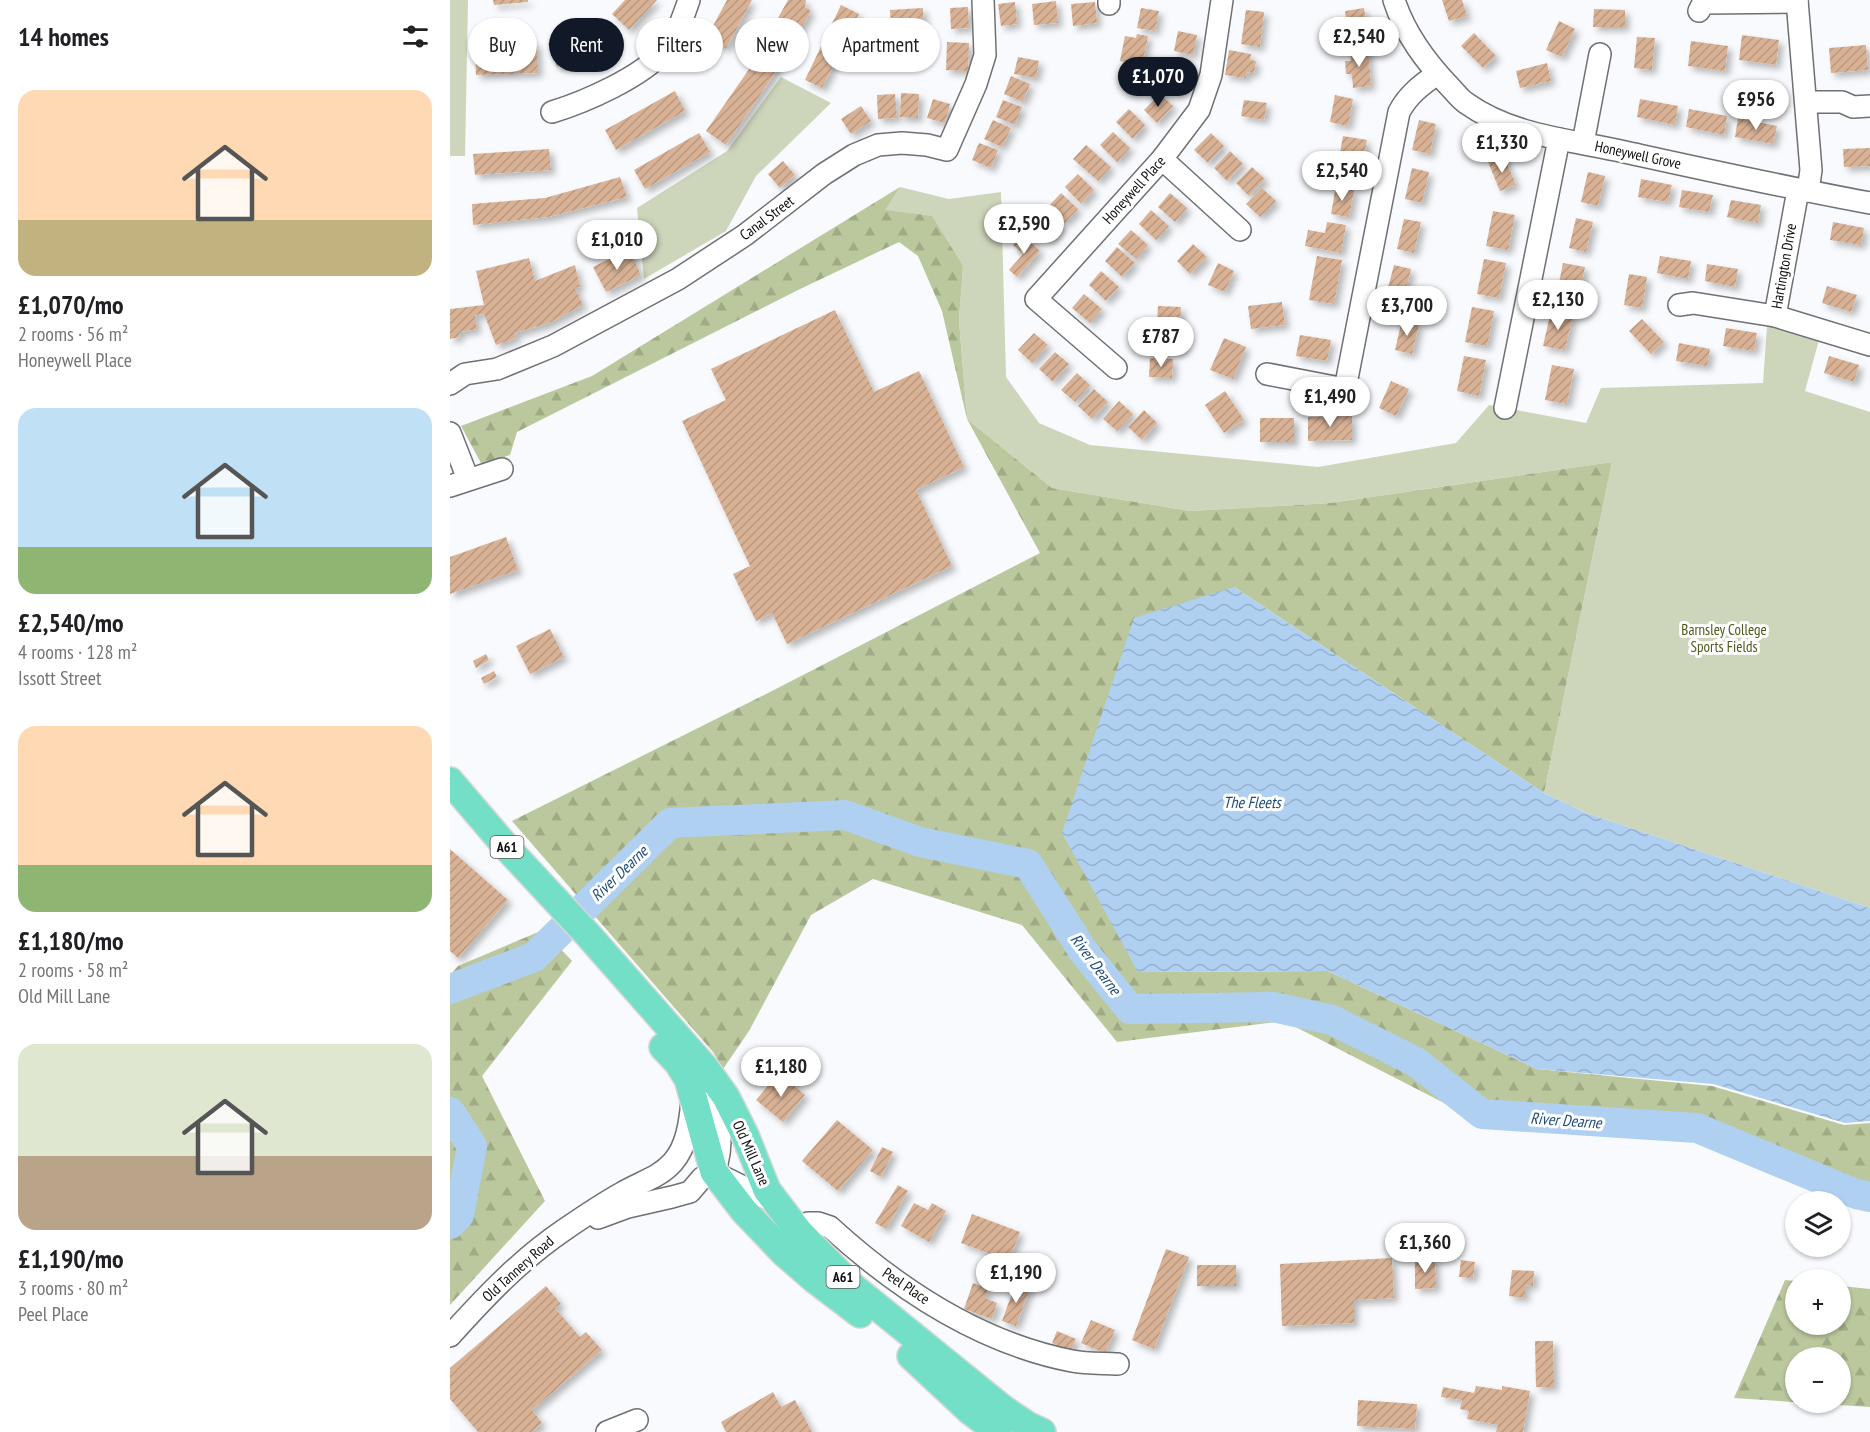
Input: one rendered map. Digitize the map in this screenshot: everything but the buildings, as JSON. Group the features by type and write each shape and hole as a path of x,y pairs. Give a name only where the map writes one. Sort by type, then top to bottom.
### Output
{"main road":[{"name":"Old Mill Lane","path":"450,781 509,850 559,917"},
{"name":"Old Mill Lane","path":"450,809 559,917 706,1069 726,1097 745,1135 760,1176 776,1203 791,1242 814,1279 901,1347 970,1421 998,1432"},
{"name":"Old Mill Lane","path":"584,943 688,1079 708,1175 744,1212 791,1242 853,1287 1002,1408 1042,1432"}],"street":[{"path":"552,112 591,98 651,63 666,50 680,26 689,0"},
{"name":"Canal Street","path":"450,384 465,374 497,369 553,346 678,279 745,235 824,174 854,154 878,145 902,143 927,145 947,150 976,84 985,55 983,0"},
{"name":"Honeywell Place","path":"1116,368 1036,299 1162,159 1199,110 1211,75 1222,0"},
{"name":"Honeywell Grove","path":"1394,0 1400,18 1415,45 1437,74 1464,102 1488,117 1518,129 1559,139 1870,203"},
{"path":"1699,11 1704,3 1797,1"},
{"name":"Hartington Drive","path":"1797,1 1811,170 1803,190 1775,316 1870,345"},
{"path":"1583,143 1600,54"},
{"path":"1267,374 1345,389 1399,112 1404,102 1415,90 1437,74"},
{"path":"1806,102 1842,102 1853,106 1870,106"},
{"path":"1512,398 1559,139"},
{"path":"1162,159 1240,230"},
{"path":"1679,305 1693,303 1775,316"},
{"path":"450,433 459,483 502,469"},
{"path":"706,1069 722,1140 720,1158 708,1175"},
{"name":"Old Tannery Road","path":"450,1336 501,1280 563,1230 623,1192 657,1176 674,1161 685,1139 693,1095"},
{"name":"Old Tannery Road","path":"657,1176 684,1172 708,1175 776,1203"},
{"name":"Old Tannery Road","path":"563,1230 628,1207 690,1191 708,1175"},
{"name":"Peel Place","path":"791,1242 808,1223 818,1222 830,1227 889,1277 958,1319 1004,1342 1073,1362 1118,1364"},
{"path":"607,1432 637,1420"}],"green space":[{"path":"450,0 468,0 465,156 450,156"},
{"path":"781,77 831,103 756,176 726,231 644,279 637,208 727,151"},
{"name":"Barnsley College Sports Fields","path":"900,187 949,199 1001,192 1006,377 1039,423 1090,445 1318,467 1456,443 1489,405 1586,423 1601,388 1763,383 1767,326 1819,340 1805,391 1870,412 1870,908 1586,813 1544,793 1612,462 1330,503 1190,511 1052,488 967,419 959,320 963,266 884,210"},
{"path":"900,187 885,210 932,216 963,266 959,320 967,419 942,311 918,256 899,242 798,290 517,432 510,455 482,465 461,426 592,376"},
{"path":"967,419 1052,488 1190,511 1330,503 1612,462 1544,793 1234,587 1138,972 1328,971 1537,1069 1712,1086 1844,1125 1870,1123 1870,1197 1856,1194 1697,1128 1487,1125 1284,1021 1117,1042 1022,925 873,879 811,915 749,1031 723,1069 713,1052 512,821 1040,553"},
{"path":"543,930 572,961 482,1076 545,1201 450,1305 450,975 458,966"},
{"path":"1785,1280 1785,1335 1851,1335 1851,1287 1870,1289 1870,1407 1851,1406 1851,1347 1785,1347 1785,1401 1734,1398"}],"water":[{"name":"The Fleets","path":"1234,587 1544,793 1586,813 1870,908 1870,1121 1845,1123 1713,1084 1537,1069 1328,971 1138,972 1062,833 1134,618"}],"waterway":[{"name":"River Dearne","path":"450,989 534,957 670,823 845,815 920,842 1028,864 1083,951 1130,1009 1273,1007 1332,1020 1416,1062 1482,1114 1697,1128 1856,1194 1870,1197"},
{"name":"River Dearne","path":"450,1112 472,1146 459,1215 450,1224"}]}
